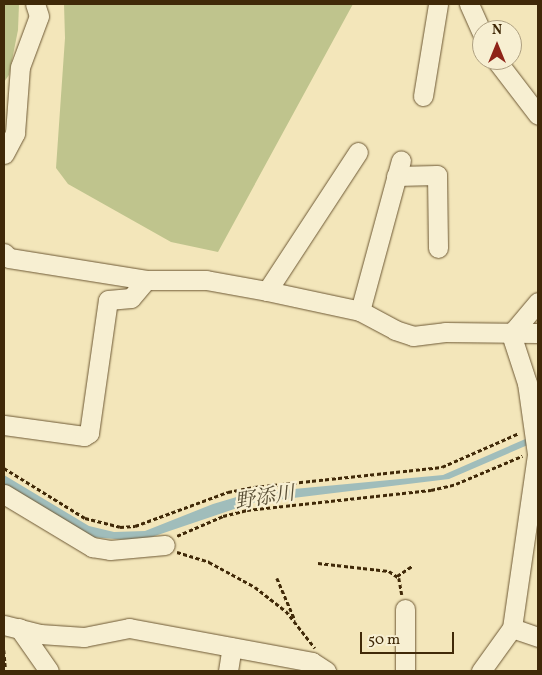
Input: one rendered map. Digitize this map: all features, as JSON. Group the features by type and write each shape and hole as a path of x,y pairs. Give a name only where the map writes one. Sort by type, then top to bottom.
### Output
{"street":[{"path":"4,154 15,133 20,67 39,16 35,4"},
{"path":"423,96 440,4 470,7 476,20"},
{"path":"506,70 531,95 538,115"},
{"path":"267,291 358,152"},
{"path":"360,311 398,168 437,175 438,248"},
{"path":"4,253 9,258 146,280 206,280 267,291 360,311 395,330 413,336 445,332 538,333"},
{"path":"4,425 84,436 89,433 108,300 131,298 146,280"},
{"path":"511,334 538,302"},
{"path":"481,671 512,628 537,449 527,382 511,334"},
{"path":"4,494 92,547 110,550 165,546"},
{"path":"405,609 405,671"},
{"path":"11,626 40,634 84,637 128,628 312,662 322,668"},
{"path":"11,626 49,671"},
{"path":"512,628 538,637"},
{"path":"228,671 232,647"}],"path":[{"path":"4,468 85,518 120,527 135,526 228,492 254,487 442,467 535,426"},
{"path":"322,668 312,639 286,610 235,574 165,546 173,537 223,516 247,510 431,490 456,484 537,449"},
{"path":"318,563 390,571 397,576 405,609"},
{"path":"397,576 412,566"},
{"path":"277,578 296,621"},
{"path":"4,650 6,671"}],"green space":[{"path":"4,4 19,4 18,30 9,75 4,82"},
{"path":"64,4 353,4 218,252 171,242 68,184 56,168 65,38"}],"water":[{"name":"野添川","path":"530,437 530,444 449,479 252,503 140,541 90,537 4,487 4,475 89,526 114,532 145,531 213,504 250,493 443,475"}]}
